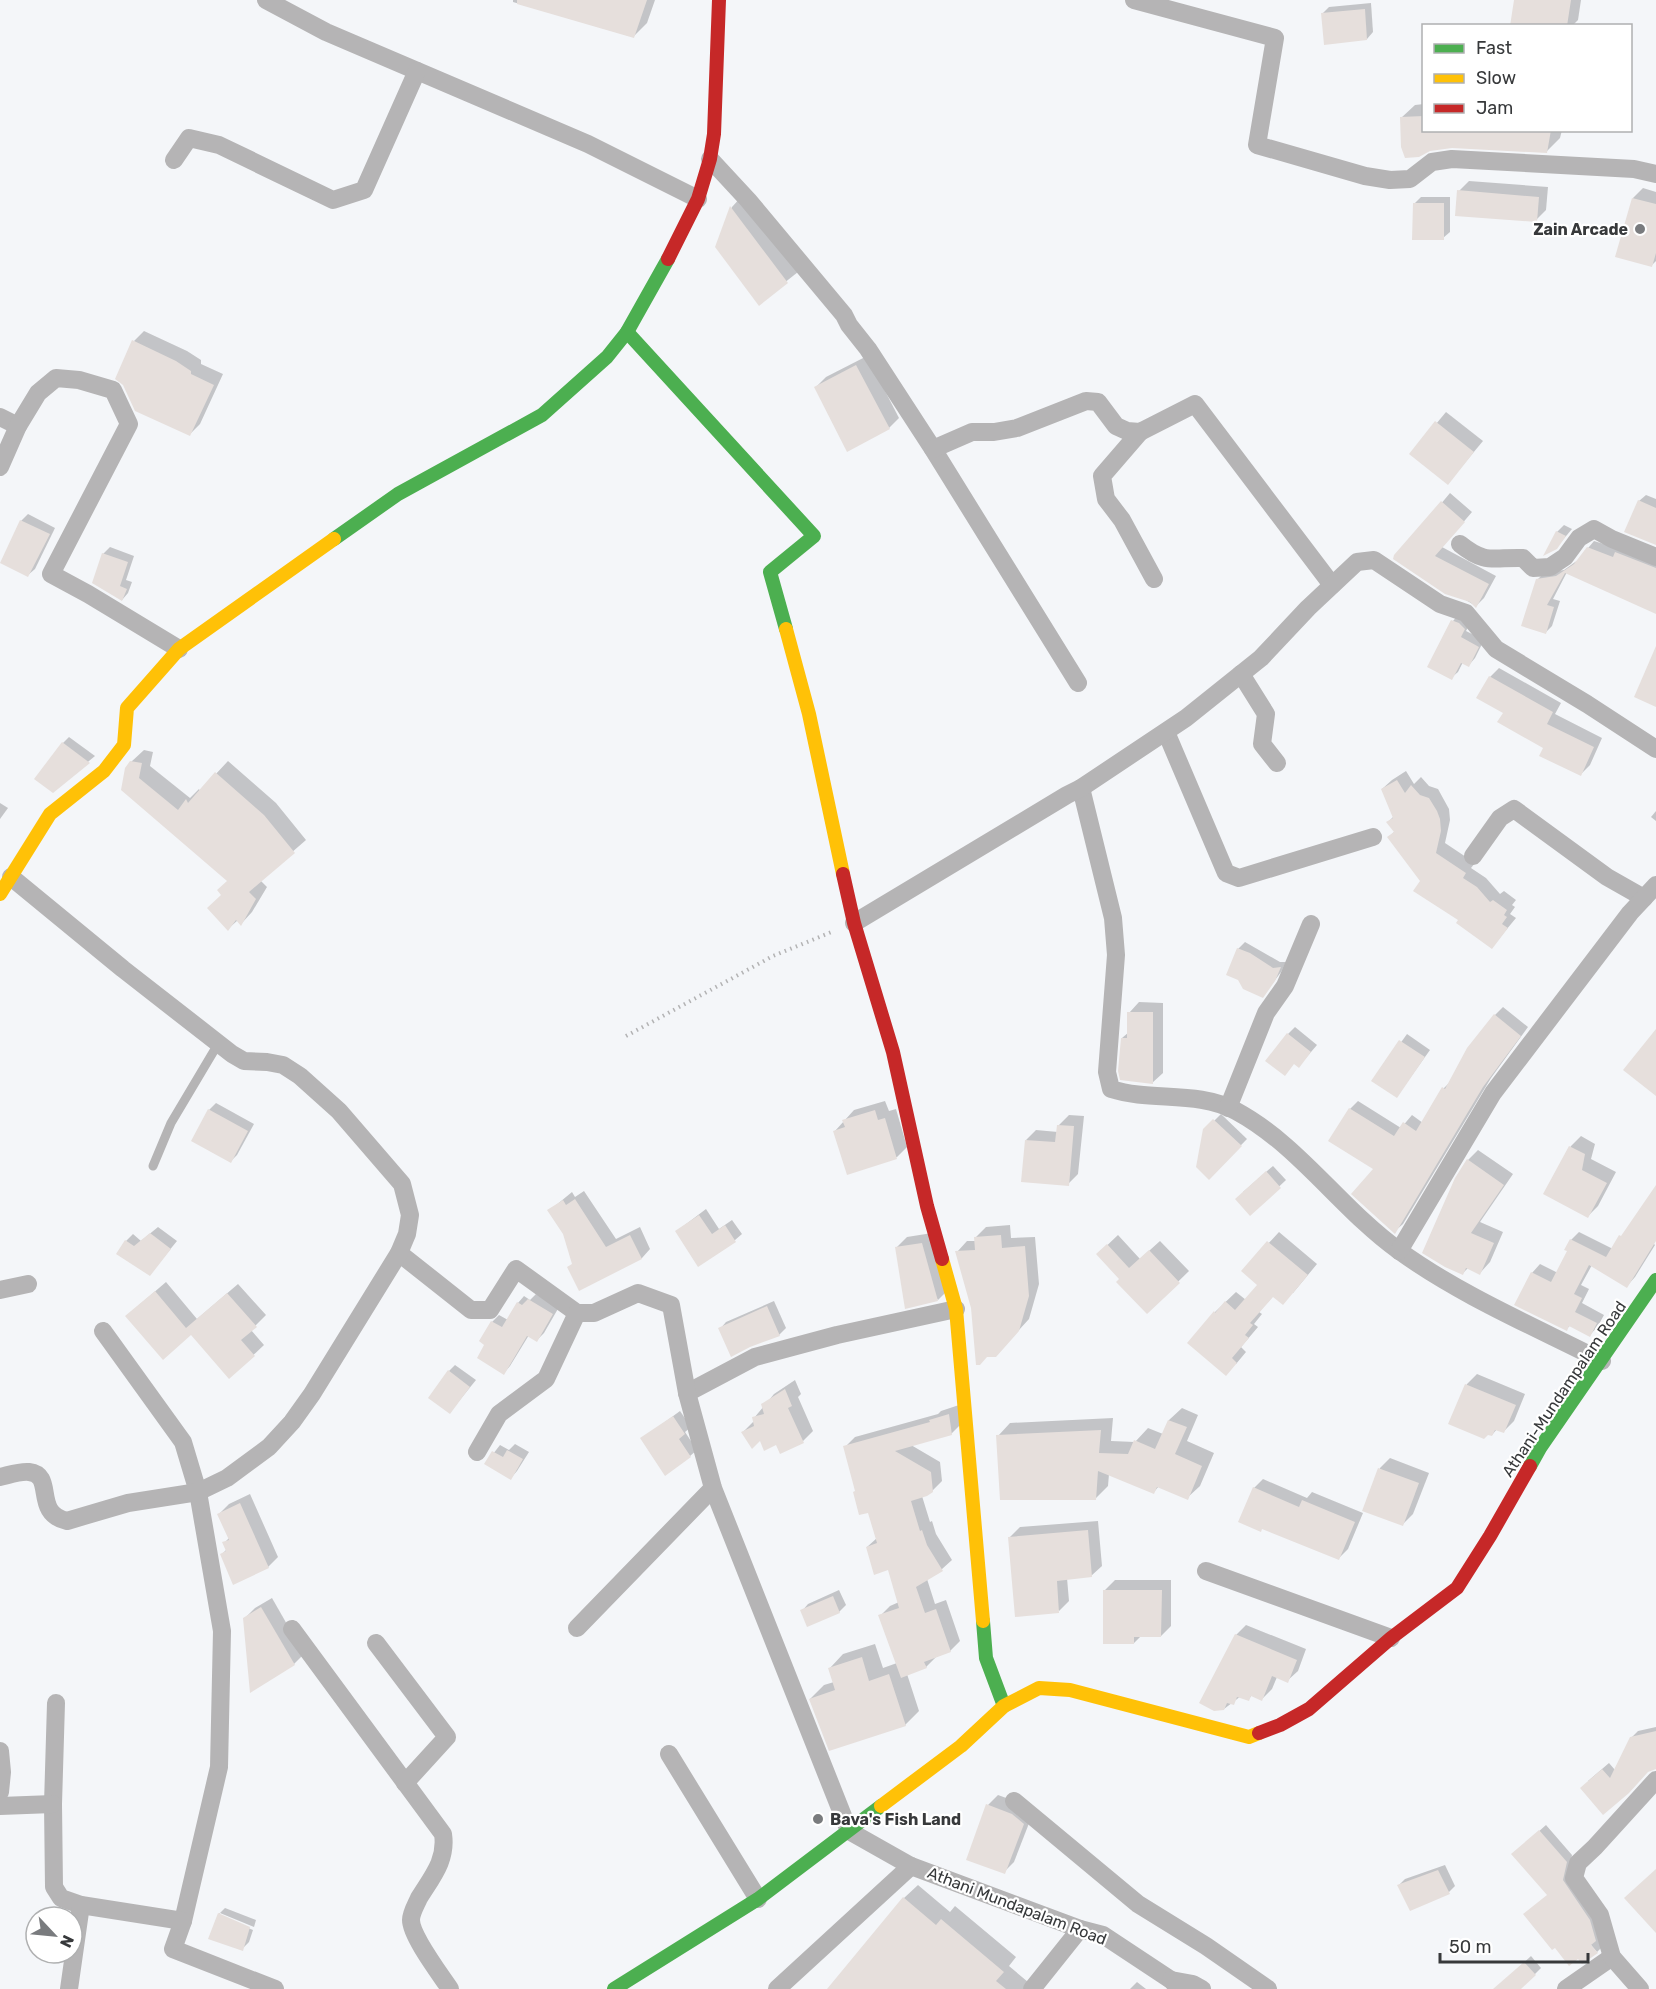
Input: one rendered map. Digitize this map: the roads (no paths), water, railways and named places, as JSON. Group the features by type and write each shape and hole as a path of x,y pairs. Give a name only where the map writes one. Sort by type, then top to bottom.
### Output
{"street":[{"path":"266,0 326,32 588,144 698,199"},
{"path":"0,894 50,814 104,771 124,746 128,708 179,649 398,494 542,415 607,357 627,332 698,199 710,159 714,134 719,0"},
{"path":"1134,0 1275,38 1257,145 1365,176 1390,180 1410,179 1432,162 1452,159 1634,169 1656,174"},
{"path":"174,160 189,138 219,145 333,200 364,190 417,71"},
{"path":"710,159 748,200 844,315 849,326 868,349 1078,683"},
{"path":"627,332 814,536 770,572 811,726 854,922 893,1052 927,1206 956,1309 986,1658 1004,1706"},
{"path":"0,467 18,426 38,393 56,378 79,380 113,390 129,424 51,574 179,649"},
{"path":"933,449 972,432 994,432 1017,428 1086,401 1098,402 1116,426 1126,431 1140,432"},
{"path":"1154,579 1122,520 1106,499 1102,476 1140,432 1195,404 1332,585"},
{"path":"0,417 18,426"},
{"path":"1460,544 1474,555 1486,559 1523,558 1533,568 1550,567 1565,557 1580,538 1594,529 1656,557"},
{"path":"854,922 1081,788 1166,732 1261,658 1308,608 1357,562 1374,560 1440,604 1466,613 1496,648 1656,749"},
{"path":"1241,674 1266,714 1262,744 1277,763"},
{"path":"1166,732 1226,873 1239,878 1373,837"},
{"path":"1081,788 1113,918 1116,955 1107,1072 1111,1089 1130,1095 1196,1098 1234,1110 1278,1140 1368,1227 1399,1251 1466,1292 1602,1361"},
{"path":"1399,1251 1493,1093 1630,913 1650,892 1607,876 1514,809 1500,818 1473,856"},
{"path":"0,1477 27,1472 36,1474 42,1479 50,1512 57,1519 66,1521 128,1503 198,1492 227,1478 269,1447 292,1422 399,1253 407,1234 410,1215 402,1184 339,1111 300,1076 283,1065 244,1061 218,1044 11,877"},
{"path":"1228,1108 1266,1013 1285,986 1311,924"},
{"path":"399,1253 471,1310 490,1310 516,1269 577,1313 594,1313 638,1293 671,1305 687,1393 713,1488 849,1831"},
{"name":"Athani-Mundampalam Road","path":"614,1989 758,1899 961,1746 1004,1706 1039,1688 1070,1690 1249,1737 1280,1725 1309,1709 1391,1638 1457,1588 1490,1536 1540,1448 1656,1280"},
{"path":"0,1290 28,1284"},
{"path":"687,1393 755,1357 837,1335 956,1309"},
{"path":"477,1452 500,1414 546,1378 577,1313"},
{"path":"103,1331 183,1442 198,1492 222,1631 219,1767 183,1921 173,1949 275,1989"},
{"path":"577,1628 713,1488"},
{"path":"1206,1571 1391,1638"},
{"path":"292,1629 443,1834 445,1847 441,1860 414,1907 411,1920 414,1934 450,1989"},
{"path":"376,1643 447,1737 405,1783"},
{"path":"56,1703 52,1804 54,1887 61,1898 81,1905"},
{"path":"0,1751 2,1772 0,1792"},
{"path":"669,1754 758,1899"},
{"path":"1640,1989 1612,1957 1600,1915 1574,1878 1578,1863 1656,1780"},
{"path":"1014,1801 1138,1904 1206,1946 1268,1989"},
{"path":"0,1806 52,1804"},
{"name":"Athani Mundapalam Road","path":"849,1831 911,1866 1080,1929 1103,1935 1176,1985 1192,1984 1202,1989"},
{"path":"777,1989 911,1866"},
{"path":"84,1905 183,1921"},
{"path":"1032,1989 1080,1929"},
{"path":"1566,1989 1612,1957"},
{"path":"69,1989 72,1965"}],"lane":[{"path":"153,1166 171,1123 218,1044"}],"place":[{"name":"Zain Arcade","path":"1640,229"},
{"name":"Bava's Fish Land","path":"818,1819"}]}
